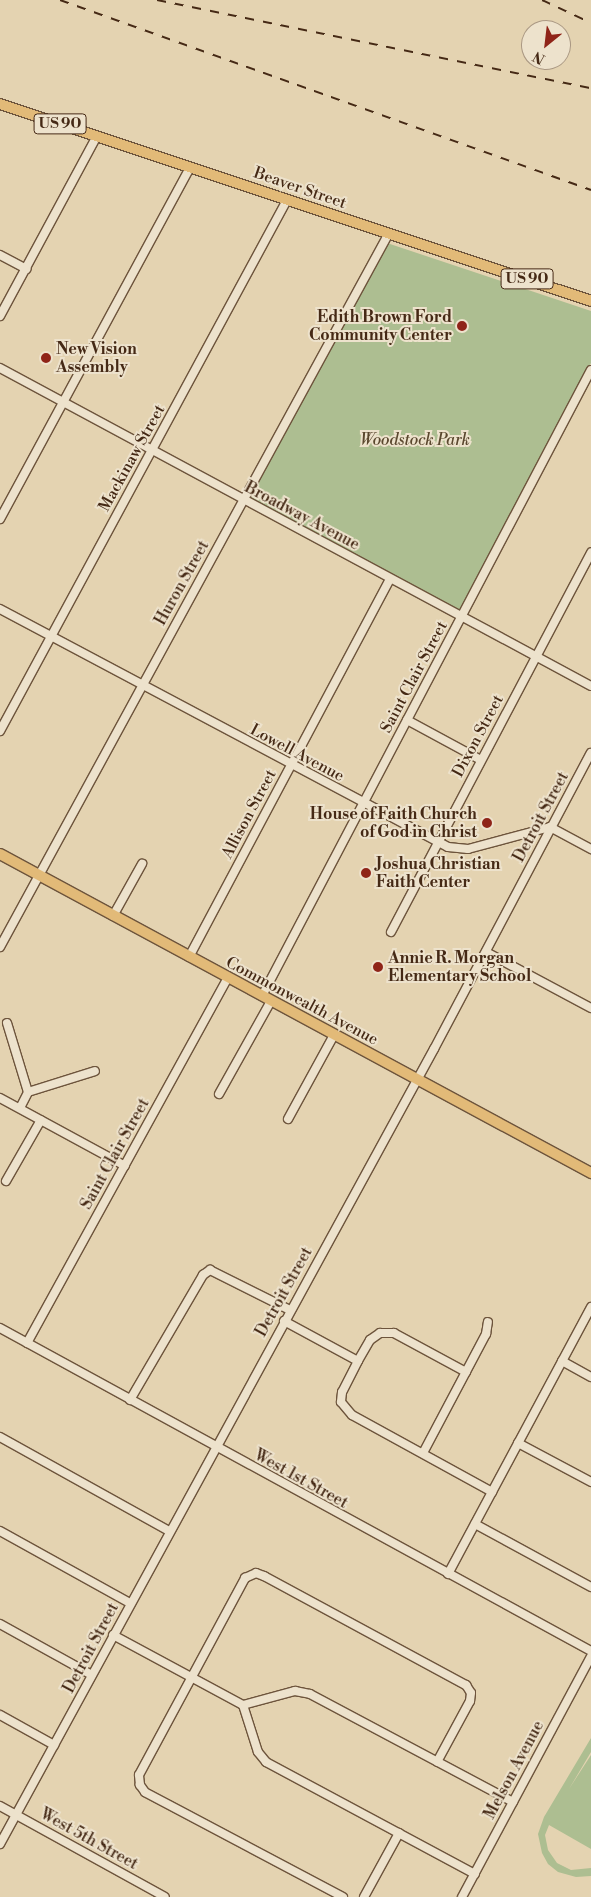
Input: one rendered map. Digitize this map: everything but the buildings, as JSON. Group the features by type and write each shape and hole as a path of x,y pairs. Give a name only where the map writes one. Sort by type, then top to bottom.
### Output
{"main road":[{"name":"Beaver Street","path":"0,104 591,300"},
{"name":"Commonwealth Avenue","path":"0,854 591,1173"}],"street":[{"path":"0,316 97,136"},
{"path":"0,519 190,167"},
{"name":"Mackinaw Street","path":"0,731 287,200"},
{"name":"Huron Street","path":"0,947 389,233"},
{"path":"0,255 26,269"},
{"name":"Broadway Avenue","path":"0,368 591,686"},
{"name":"Saint Clair Street","path":"219,1094 407,720 591,370"},
{"name":"Dixon Street","path":"391,932 591,553"},
{"name":"Allison Street","path":"189,957 390,579"},
{"name":"Lowell Avenue","path":"0,609 290,765 448,847 468,849 550,827"},
{"path":"407,720 481,760"},
{"name":"Detroit Street","path":"0,1844 486,952 550,827 588,766 591,753"},
{"path":"550,827 591,849"},
{"path":"113,916 142,864"},
{"path":"486,952 591,1008"},
{"name":"Saint Clair Street","path":"27,1343 228,978"},
{"path":"7,1023 28,1092 20,1108"},
{"path":"288,1119 334,1035"},
{"path":"28,1092 94,1071"},
{"path":"0,1098 124,1166"},
{"path":"6,1181 41,1120"},
{"path":"130,1400 203,1275 210,1270 290,1310"},
{"path":"448,1574 591,1307"},
{"path":"284,1321 358,1361"},
{"path":"422,1453 486,1334 488,1322"},
{"name":"West 1st Street","path":"1,1331 27,1343 215,1448 591,1651"},
{"path":"466,1372 394,1333 380,1333 370,1340 342,1392 343,1407 352,1415 492,1492"},
{"path":"562,1361 591,1377"},
{"path":"0,1437 169,1531"},
{"path":"518,1443 591,1482"},
{"path":"475,1524 591,1587"},
{"path":"0,1531 130,1603"},
{"path":"343,1897 146,1792 140,1785 139,1775 241,1583 249,1575 264,1576 466,1685 471,1693 470,1701 437,1762"},
{"path":"0,1624 92,1674"},
{"path":"113,1635 243,1705 261,1758 474,1874"},
{"name":"Melson Avenue","path":"462,1897 591,1656"},
{"path":"243,1705 294,1691 302,1692 513,1802"},
{"path":"0,1715 54,1745"},
{"name":"West 5th Street","path":"0,1806 165,1897"},
{"path":"364,1897 399,1833"}],"green space":[{"name":"Woodstock Park","path":"387,243 591,311 591,363 460,611 248,499"},
{"path":"591,1738 591,1752 569,1789 591,1755 591,1849 549,1825 545,1835 548,1850 557,1863 571,1870 591,1868 591,1876 576,1877 558,1872 548,1864 542,1853 538,1834 544,1817"}],"railway":[{"path":"60,0 591,190"},
{"path":"157,0 591,88"},
{"path":"542,0 591,23"}],"place":[{"name":"Edith Brown Ford Community Center","path":"462,326"},
{"name":"New Vision Assembly","path":"46,358"},
{"name":"House of Faith Church of God in Christ","path":"487,823"},
{"name":"Joshua Christian Faith Center","path":"366,873"},
{"name":"Annie R. Morgan Elementary School","path":"378,967"}]}
